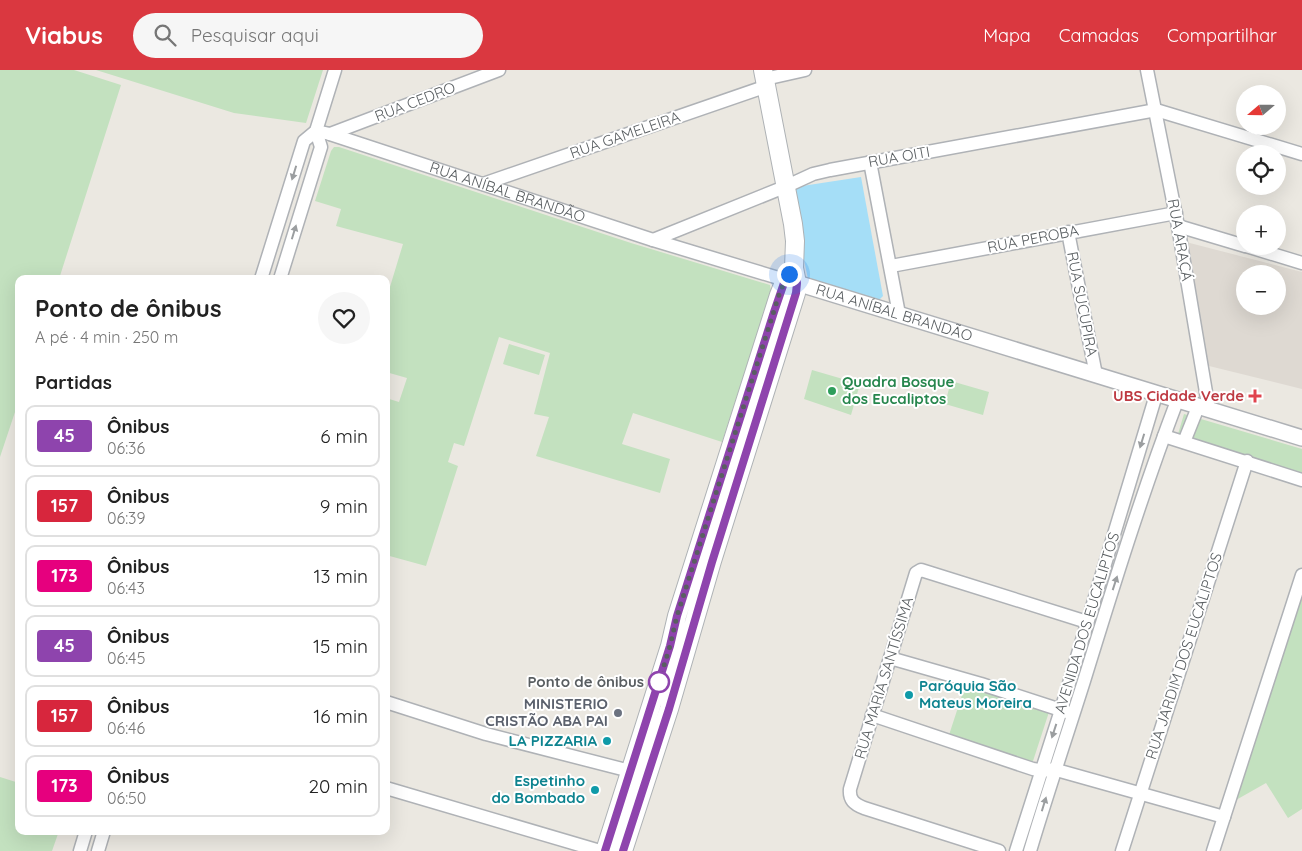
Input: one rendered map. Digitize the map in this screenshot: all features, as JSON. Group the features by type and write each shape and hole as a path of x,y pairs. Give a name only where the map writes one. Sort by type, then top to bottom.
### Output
{"main road":[{"path":"623,851 651,764 734,437 792,277 796,241 765,79"},
{"path":"605,851 641,736 704,559 743,463 796,293 792,277"},
{"path":"747,397 746,417 748,421 755,423"},
{"path":"734,437 743,441 744,444 740,456 743,463"},
{"path":"641,736 643,743 641,759 643,762 651,764"},
{"path":"629,774 639,784 636,799 638,804"}],"street":[{"path":"281,275 321,147 316,132 335,70"},
{"name":"RUA CEDRO","path":"330,134 499,70"},
{"name":"RUA GAMELEIRA","path":"483,184 765,79 805,70"},
{"name":"RUA ARAÇÁ","path":"1147,70 1176,213 1203,408"},
{"path":"1156,110 1302,154"},
{"name":"RUA OITI","path":"652,240 813,174 1156,110"},
{"path":"262,275 304,141 316,132"},
{"name":"RUA ANÍBAL BRANDÃO","path":"316,132 330,134 652,240 792,277 899,314 1302,438"},
{"path":"870,162 899,314"},
{"name":"RUA PEROBA","path":"891,266 1176,213"},
{"path":"1178,226 1236,243"},
{"name":"RUA SUCUPIRA","path":"1068,232 1096,375"},
{"path":"1275,255 1302,263"},
{"name":"AVENIDA DOS EUCALIPTOS","path":"1016,851 1061,710 1156,394"},
{"name":"AVENIDA DOS EUCALIPTOS","path":"1030,851 1054,769 1177,401"},
{"path":"1184,442 1203,408"},
{"path":"1164,436 1302,480"},
{"name":"RUA JARDIM DOS EUCALIPTOS","path":"1122,851 1247,462"},
{"name":"RUA MARIA SANTÍSSIMA","path":"999,851 864,808 854,804 849,794 916,573 921,570 1089,616"},
{"path":"1213,851 1302,575"},
{"path":"1089,616 1104,616"},
{"path":"890,658 981,684 1073,714"},
{"path":"390,703 486,734 629,774"},
{"path":"872,715 946,741 1041,770 1054,769 1224,817"},
{"path":"390,789 600,851"},
{"path":"80,851 85,835"},
{"path":"98,851 103,835"}],"shaded area":[{"path":"1182,241 1275,265 1236,265 1236,315 1286,315 1286,268 1302,272 1302,389 1205,365"}],"green space":[{"path":"0,70 74,70 121,85 60,275 15,275 15,412 0,457"},
{"path":"96,70 323,70 306,123 234,113"},
{"path":"334,147 339,147 631,243 770,285 771,291 722,442 633,413 622,444 670,459 660,493 536,456 549,417 534,414 550,353 499,337 464,446 454,443 448,462 458,466 426,566 390,556 390,399 399,402 407,378 390,373 390,287 403,244 336,226 341,209 315,201 331,151"},
{"path":"509,344 545,355 539,375 503,364"},
{"name":"Quadra Bosque dos Eucaliptos","path":"812,370 860,384 851,415 804,399"},
{"path":"951,381 989,392 983,415 945,404"},
{"path":"1184,414 1302,449 1302,475 1178,434"},
{"path":"1302,589 1302,809 1288,818 1266,783 1236,800"},
{"path":"965,686 1049,712 1033,761 1030,762 949,735"},
{"path":"0,777 15,782 15,835 58,835 52,851 0,851"}],"water":[{"path":"861,177 883,296 879,300 808,279 789,188"}],"bus line":[{"name":"45","path":"605,851 670,646 677,616 774,312 785,280 794,268 797,283 796,293 712,562 669,709 623,851"}],"place":[{"name":"Quadra Bosque dos Eucaliptos","path":"832,391"},
{"name":"UBS Cidade Verde","path":"1255,396"},
{"name":"Ponto de ônibus","path":"659,682"},
{"name":"Paróquia São Mateus Moreira","path":"909,695"},
{"name":"MINISTERIO CRISTÃO ABA PAI","path":"618,713"},
{"name":"LA PIZZARIA","path":"607,741"},
{"name":"Espetinho do Bombado","path":"595,790"}],"route":[{"path":"659,682 677,616 779,295 789,274"}]}
